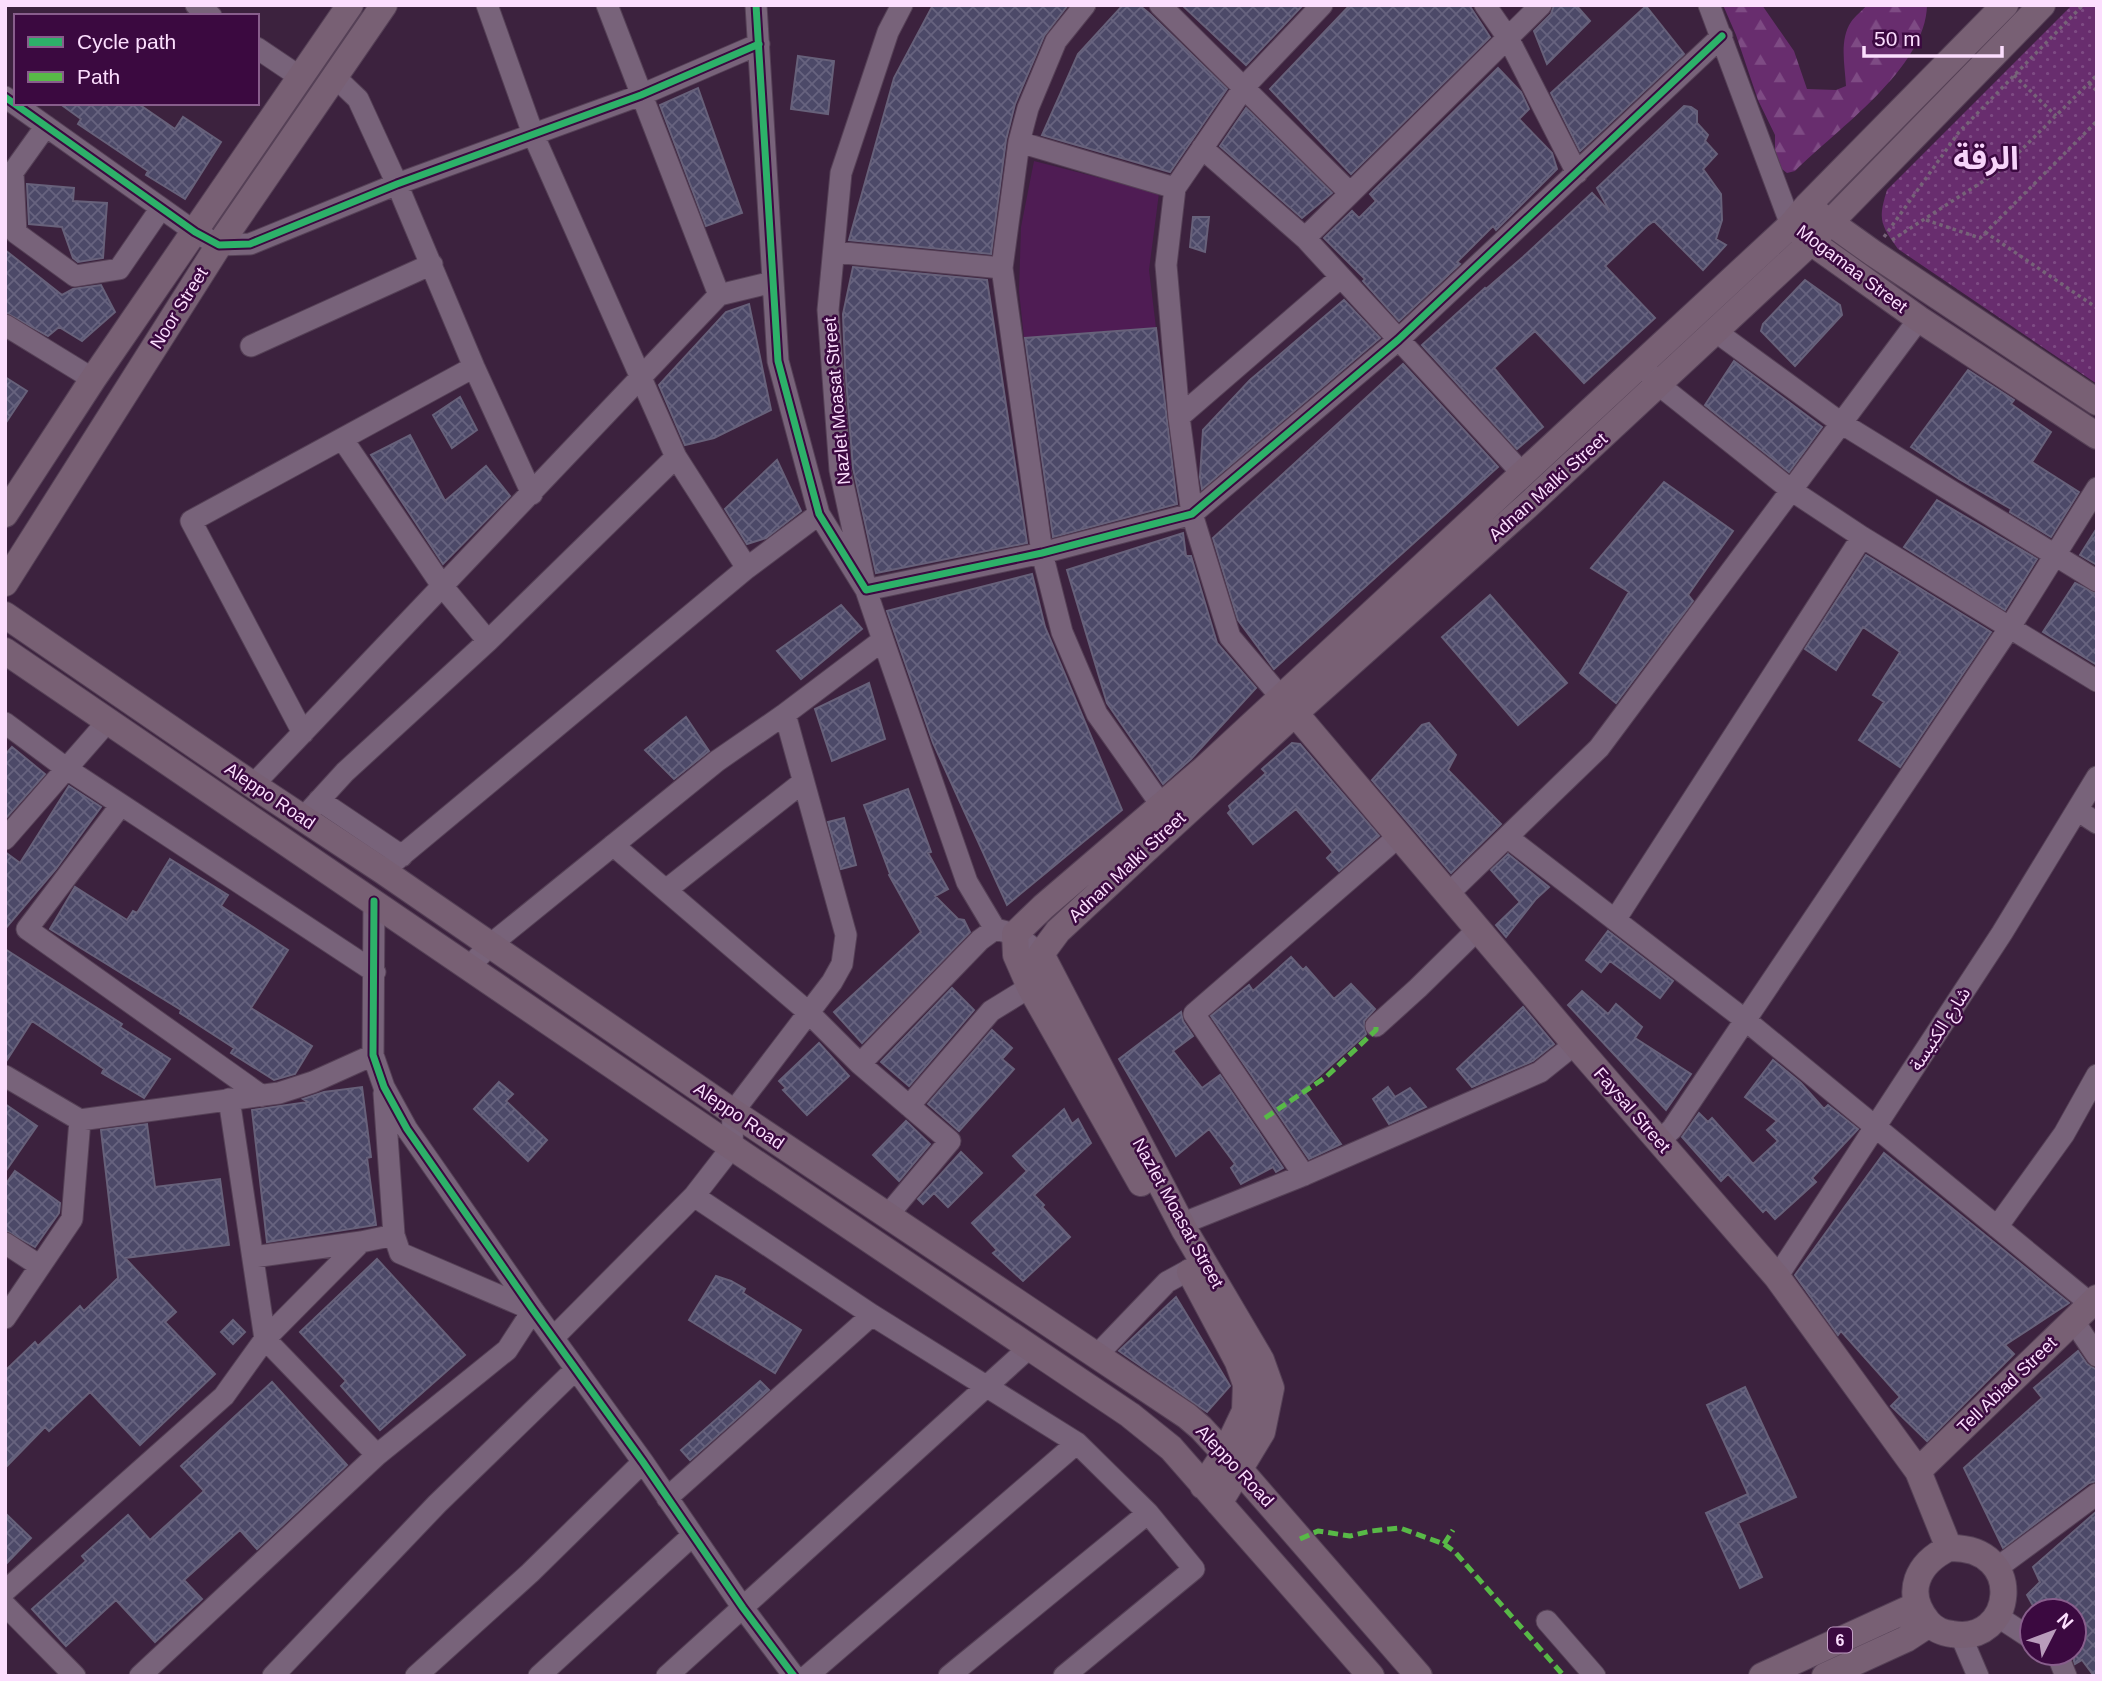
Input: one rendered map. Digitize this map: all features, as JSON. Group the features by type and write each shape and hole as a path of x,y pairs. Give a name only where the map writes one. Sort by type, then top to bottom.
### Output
{"main road":[{"name":"Noor Street","path":"5,514 93,379 350,5"},
{"name":"Noor Street","path":"5,583 219,245 384,5"},
{"name":"Adnan Malki Street","path":"1005,931 1043,907 1527,506 1659,385 1714,331 1803,224 2005,5"},
{"path":"1830,222 2042,5"},
{"name":"Mogamaa Street","path":"1803,224 1830,222 2097,402"},
{"name":"Adnan Malki Street","path":"1041,954 1058,931 1521,472 1803,224"},
{"name":"Mogamaa Street","path":"1803,224 1919,319 2097,436"},
{"name":"Aleppo Road","path":"5,615 253,785 311,809 392,863 491,945 733,1112 1187,1416 1232,1461 1419,1676"},
{"name":"Aleppo Road","path":"5,651 1141,1423 1171,1448 1371,1676"},
{"name":"Faysal Street","path":"1288,704 1776,1277 1918,1472 1950,1548"},
{"name":"Nazlet Moasat Street","path":"1005,931 1030,987 1238,1362 1246,1384 1245,1411 1232,1461"},
{"name":"Nazlet Moasat Street","path":"1041,954 1181,1224 1261,1360 1271,1388 1262,1432 1232,1461 1211,1495"},
{"name":"Tell Abiad Street","path":"1918,1472 2087,1307"},
{"path":"1950,1548 1968,1548 1984,1555 1997,1568 2003,1584 2003,1601 1997,1616 1976,1635 1944,1633 1923,1614 1916,1587 1921,1569 1933,1556 1950,1548"},
{"name":"6","path":"1762,1676 1923,1614"},
{"name":"6","path":"1825,1676 1906,1639 1923,1614"}],"street":[{"path":"487,5 533,134 676,457 747,568"},
{"path":"607,5 719,295"},
{"path":"756,5 778,360 819,514 866,590 1042,554 1192,514 1398,340 1722,36 1709,5"},
{"name":"Nazlet Moasat Street","path":"902,5 888,32 841,173 828,310 840,470 866,590 967,882 1005,931 1041,954"},
{"path":"1084,5 1056,41 1028,108 1019,142 1002,268 1042,554 1062,632 1097,714 1162,806"},
{"path":"1160,5 1350,193"},
{"path":"1288,704 1230,637 1192,514 1179,417 1166,265 1175,188 1244,86 1322,5"},
{"path":"1485,5 1507,38 1577,173"},
{"path":"1305,238 1541,5"},
{"name":"Mogamaa Street","path":"1722,36 1776,184 1803,224"},
{"path":"16,105 195,232 219,245 250,244 397,184 641,95 759,44"},
{"path":"259,49 300,77"},
{"path":"335,77 358,99 532,494"},
{"path":"46,126 13,172 16,233 65,269 75,276 119,269 161,208"},
{"path":"1019,142 1175,188"},
{"path":"1202,148 1305,238 1521,472"},
{"path":"834,252 1002,268"},
{"path":"251,346 432,264"},
{"path":"1179,417 1340,277"},
{"path":"253,785 719,295 773,282"},
{"path":"1448,894 1599,748 1919,319"},
{"path":"5,325 93,379"},
{"path":"1714,331 1841,423 2097,580"},
{"path":"1642,365 1659,385 1791,490 2097,681"},
{"path":"303,733 191,521 474,367"},
{"path":"342,440 443,587 488,641"},
{"path":"311,809 345,772 488,641 676,457"},
{"path":"1659,1141 1672,1129 2010,627 2097,488"},
{"path":"392,863 747,568 819,514"},
{"path":"1615,920 1863,537"},
{"path":"470,966 491,945 717,761 883,640"},
{"path":"554,1337 694,1196 732,1147 733,1112 832,982 842,964 846,935 785,714"},
{"path":"5,839 108,721"},
{"path":"5,723 67,769 375,972"},
{"name":"شارع الكنيسة","path":"1776,1277 2002,933 2097,777"},
{"path":"666,890 803,782"},
{"path":"121,805 27,929 262,1096"},
{"path":"2077,810 2097,823"},
{"path":"1304,1175 1194,1014 1399,836"},
{"path":"1507,837 1745,1019 1997,1227 2087,1307 2097,1356"},
{"path":"613,845 808,1012 860,1064 950,1141 887,1216"},
{"path":"374,901 373,1055 384,1087 407,1129 643,1462 692,1536 794,1676"},
{"path":"1376,1026 1478,929"},
{"path":"860,1064 980,940 1005,931"},
{"path":"909,1106 991,1011 1030,987"},
{"path":"1181,1224 1304,1175 1540,1072 1575,1044"},
{"path":"5,1076 80,1120 262,1096 313,1083 373,1055"},
{"path":"1997,1227 2064,1135 2097,1075"},
{"path":"384,1087 394,1235 400,1254 533,1310"},
{"path":"229,1099 265,1339 377,1455"},
{"path":"5,1318 72,1219 80,1120"},
{"path":"694,1196 872,1315 1077,1443 1148,1513 1194,1569 1064,1676"},
{"path":"253,1257 394,1235"},
{"path":"5,1591 224,1396 265,1339 361,1242"},
{"path":"5,1243 40,1266"},
{"path":"1096,1356 1167,1282 1189,1270"},
{"path":"140,1676 377,1455 508,1350 533,1310"},
{"path":"667,1498 872,1315"},
{"path":"667,1676 1030,1347"},
{"path":"273,1676 437,1504 576,1368"},
{"path":"807,1676 1077,1443"},
{"path":"416,1676 530,1573 643,1462"},
{"path":"1997,1568 2097,1494"},
{"path":"949,1676 1148,1513"},
{"path":"539,1676 692,1536"},
{"path":"5,1605 75,1676"},
{"path":"1997,1616 2018,1630"},
{"path":"1547,1621 1582,1671"},
{"path":"1961,1636 1978,1676"}],"path":[{"path":"1873,253 1959,132 2083,5"},
{"path":"2014,75 2056,116"},
{"path":"1873,253 2002,169 2097,75"},
{"path":"2089,83 2097,92"},
{"path":"1924,219 1980,238 2097,121"},
{"path":"1985,232 2097,308"}],"shaded area":[{"path":"1034,161 1159,193 1149,270 1156,328 1024,338 1019,291 1021,227"}],"green space":[{"path":"1723,5 1762,5 1794,51 1807,89 1836,90 1846,86 1844,53 1847,29 1867,5 1927,5 1923,28 1912,52 1896,74 1855,117 1795,171 1787,173 1778,166 1775,135 1758,100"},
{"path":"2072,5 2097,5 2097,384 1898,249 1882,221 1887,190"}],"building":[{"path":"933,5 1068,5 1044,36 1015,104 1006,140 991,254 849,240 894,78"},
{"path":"1123,5 1139,5 1227,89 1170,172 1042,135 1078,54"},
{"path":"1182,5 1303,5 1246,65"},
{"path":"1350,5 1469,5 1490,37 1351,174 1270,89"},
{"path":"1554,5 1576,5 1590,21 1547,64 1534,31 1551,14"},
{"path":"1646,6 1684,54 1580,151 1551,93"},
{"path":"798,56 834,61 828,114 791,109"},
{"path":"1498,68 1521,92 1529,109 1519,119 1552,153 1557,169 1496,230 1493,226 1457,262 1460,264 1399,321 1363,281 1365,279 1324,238 1352,211 1359,218 1376,201 1370,194"},
{"path":"698,88 742,213 706,226 660,105"},
{"path":"62,105 140,105 175,129 183,117 221,142 185,199 146,175 148,171 78,124 81,119"},
{"path":"1684,106 1697,111 1697,123 1708,135 1705,141 1717,154 1703,169 1721,194 1722,220 1716,239 1726,245 1703,270 1654,221 1605,266 1655,318 1584,383 1535,331 1494,368 1543,427 1517,449 1422,345 1592,193 1610,212 1597,188"},
{"path":"1246,108 1332,193 1302,218 1220,146"},
{"path":"27,184 74,188 73,201 107,203 103,258 78,262 73,258 62,227 29,224"},
{"path":"1193,217 1209,217 1205,252 1190,247"},
{"path":"5,250 62,295 73,289 101,285 115,312 82,341 59,327 48,336 5,312"},
{"path":"853,267 987,280 1027,543 876,573 853,468 845,366 843,314"},
{"path":"1805,280 1840,305 1842,315 1795,366 1761,331 1763,324"},
{"path":"1344,300 1380,338 1202,489 1200,477 1203,430 1250,380"},
{"path":"749,304 771,410 714,438 685,445 659,385 726,312"},
{"path":"1156,328 1177,504 1053,537 1025,338"},
{"path":"1734,361 1822,427 1789,472 1705,405"},
{"path":"1403,364 1498,467 1274,669 1238,620 1213,538"},
{"path":"1968,370 2014,400 2011,404 2051,432 2032,462 2079,492 2051,537 1911,447"},
{"path":"5,377 27,391 5,424"},
{"path":"460,397 477,430 452,448 433,415"},
{"path":"410,435 445,501 486,466 510,496 443,564 371,455"},
{"path":"777,460 801,511 766,538 747,544 725,509"},
{"path":"1664,482 1733,531 1688,595 1693,601 1616,703 1580,673 1629,592 1591,568"},
{"path":"1937,500 2037,559 2005,610 1904,547"},
{"path":"2097,528 2097,565 2080,555"},
{"path":"1183,533 1186,556 1191,556 1217,643 1256,688 1191,759 1163,784 1107,703 1067,570"},
{"path":"1866,555 1991,632 1900,767 1859,740 1884,702 1873,695 1900,652 1863,627 1836,670 1805,649"},
{"path":"1032,574 1045,627 1122,810 1007,905 933,743 887,611"},
{"path":"2075,583 2097,594 2097,665 2043,632"},
{"path":"1490,595 1567,683 1518,725 1442,637"},
{"path":"841,605 862,629 801,679 777,651"},
{"path":"869,683 885,739 832,761 815,709"},
{"path":"686,717 709,751 674,779 645,750"},
{"path":"1429,723 1456,755 1448,770 1501,824 1451,873 1372,780 1422,725"},
{"path":"1292,743 1300,744 1379,836 1339,871 1327,858 1333,852 1296,809 1253,844 1228,813 1231,810 1229,806 1266,773 1262,769"},
{"path":"12,747 45,774 5,819 5,755"},
{"path":"69,786 101,807 56,869 5,929 5,852 20,863"},
{"path":"908,789 931,852 928,853 948,889 935,896 958,919 964,920 970,932 862,1043 834,1012 921,932 889,875 864,805"},
{"path":"844,818 856,865 841,869 828,822"},
{"path":"1508,854 1549,887 1506,937 1496,925 1520,902 1491,870"},
{"path":"170,859 228,895 221,906 288,950 251,1008 312,1046 295,1074 274,1080 231,1053 234,1048 180,1013 181,1010 50,929 75,887 127,920 133,911 137,913"},
{"path":"1608,931 1673,981 1660,998 1610,961 1601,972 1586,960"},
{"path":"5,949 122,1024 120,1027 170,1059 144,1098 102,1073 104,1069 32,1021 5,1063"},
{"path":"1291,957 1303,970 1306,967 1334,999 1351,984 1375,1009 1364,1021 1366,1034 1303,1090 1341,1144 1309,1159 1211,1016 1249,985 1253,991"},
{"path":"952,988 974,1010 909,1086 881,1062"},
{"path":"1582,991 1608,1014 1616,1004 1642,1027 1635,1038 1691,1074 1666,1110 1568,1005"},
{"path":"1523,1007 1554,1044 1533,1061 1472,1087 1457,1069"},
{"path":"1181,1012 1183,1021 1193,1036 1173,1051 1202,1088 1220,1075 1283,1168 1276,1172 1273,1167 1241,1184 1231,1168 1235,1164 1209,1129 1176,1156 1119,1059"},
{"path":"992,1030 1012,1048 1002,1059 1014,1069 959,1131 928,1104"},
{"path":"819,1043 849,1076 807,1115 783,1090 786,1088 779,1081"},
{"path":"1773,1060 1801,1083 1824,1109 1828,1105 1858,1129 1812,1178 1816,1182 1775,1219 1766,1209 1763,1212 1728,1174 1721,1181 1682,1137 1699,1113 1708,1122 1712,1118 1753,1164 1778,1141 1767,1130 1777,1121 1745,1097"},
{"path":"499,1082 513,1094 506,1101 547,1140 528,1161 474,1109"},
{"path":"362,1087 371,1157 367,1158 376,1225 267,1242 252,1110 308,1102 303,1099 324,1092"},
{"path":"1388,1087 1395,1097 1410,1088 1426,1107 1389,1124 1373,1099"},
{"path":"5,1104 37,1126 5,1172"},
{"path":"1064,1109 1072,1124 1078,1119 1091,1143 1034,1195 1070,1237 1023,1281 993,1253 997,1250 972,1223 1027,1171 1013,1156"},
{"path":"906,1121 930,1144 899,1181 873,1155"},
{"path":"147,1124 155,1187 220,1179 229,1245 125,1258 176,1312 165,1322 215,1374 140,1445 90,1392 49,1431 45,1427 5,1468 5,1371 35,1342 38,1346 80,1306 84,1311 118,1278 101,1130"},
{"path":"961,1152 982,1173 948,1207 934,1193 923,1204 918,1199"},
{"path":"1884,1153 2069,1303 2005,1345 2014,1354 1927,1441 1891,1406 1900,1397 1841,1331 1838,1335 1795,1275"},
{"path":"15,1171 60,1203 59,1213 35,1247 5,1230 5,1185"},
{"path":"377,1259 465,1355 380,1430 341,1386 346,1381 300,1332"},
{"path":"716,1276 745,1289 743,1293 801,1330 775,1373 689,1320"},
{"path":"1176,1297 1230,1386 1207,1412 1119,1351"},
{"path":"233,1320 245,1332 233,1344 221,1332"},
{"path":"2078,1351 2087,1364 2097,1370 2097,1481 2089,1483 2003,1548 1964,1468 2042,1398 2034,1388"},
{"path":"760,1381 769,1390 690,1460 681,1450"},
{"path":"272,1382 347,1465 257,1549 240,1530 184,1580 202,1599 155,1642 116,1600 66,1646 32,1609 86,1561 82,1556 128,1515 150,1540 204,1491 181,1466"},
{"path":"1745,1387 1796,1497 1738,1523 1762,1577 1740,1588 1706,1513 1748,1494 1707,1405"},
{"path":"2097,1511 2097,1676 2087,1667 2088,1597 2028,1597 2027,1595 2040,1582 2033,1567"},
{"path":"5,1513 31,1538 5,1565"}],"marked path":[{"path":"1265,1118 1326,1077 1376,1030 1376,1026"},
{"path":"1300,1539 1318,1531 1350,1536 1400,1528 1444,1544 1455,1552 1564,1676"},
{"path":"1444,1544 1453,1530"}],"cycle path":[{"path":"756,5 778,361 819,514 866,590 1042,553 1192,514 1398,340 1722,36"},
{"path":"16,105 195,232 219,245 250,244 397,184 641,95 759,44"},
{"path":"5,97 14,103"},
{"path":"374,901 373,1055 384,1087 407,1129 743,1608 794,1676"}],"district":[{"name":"الرقة","path":"1986,158"}]}
